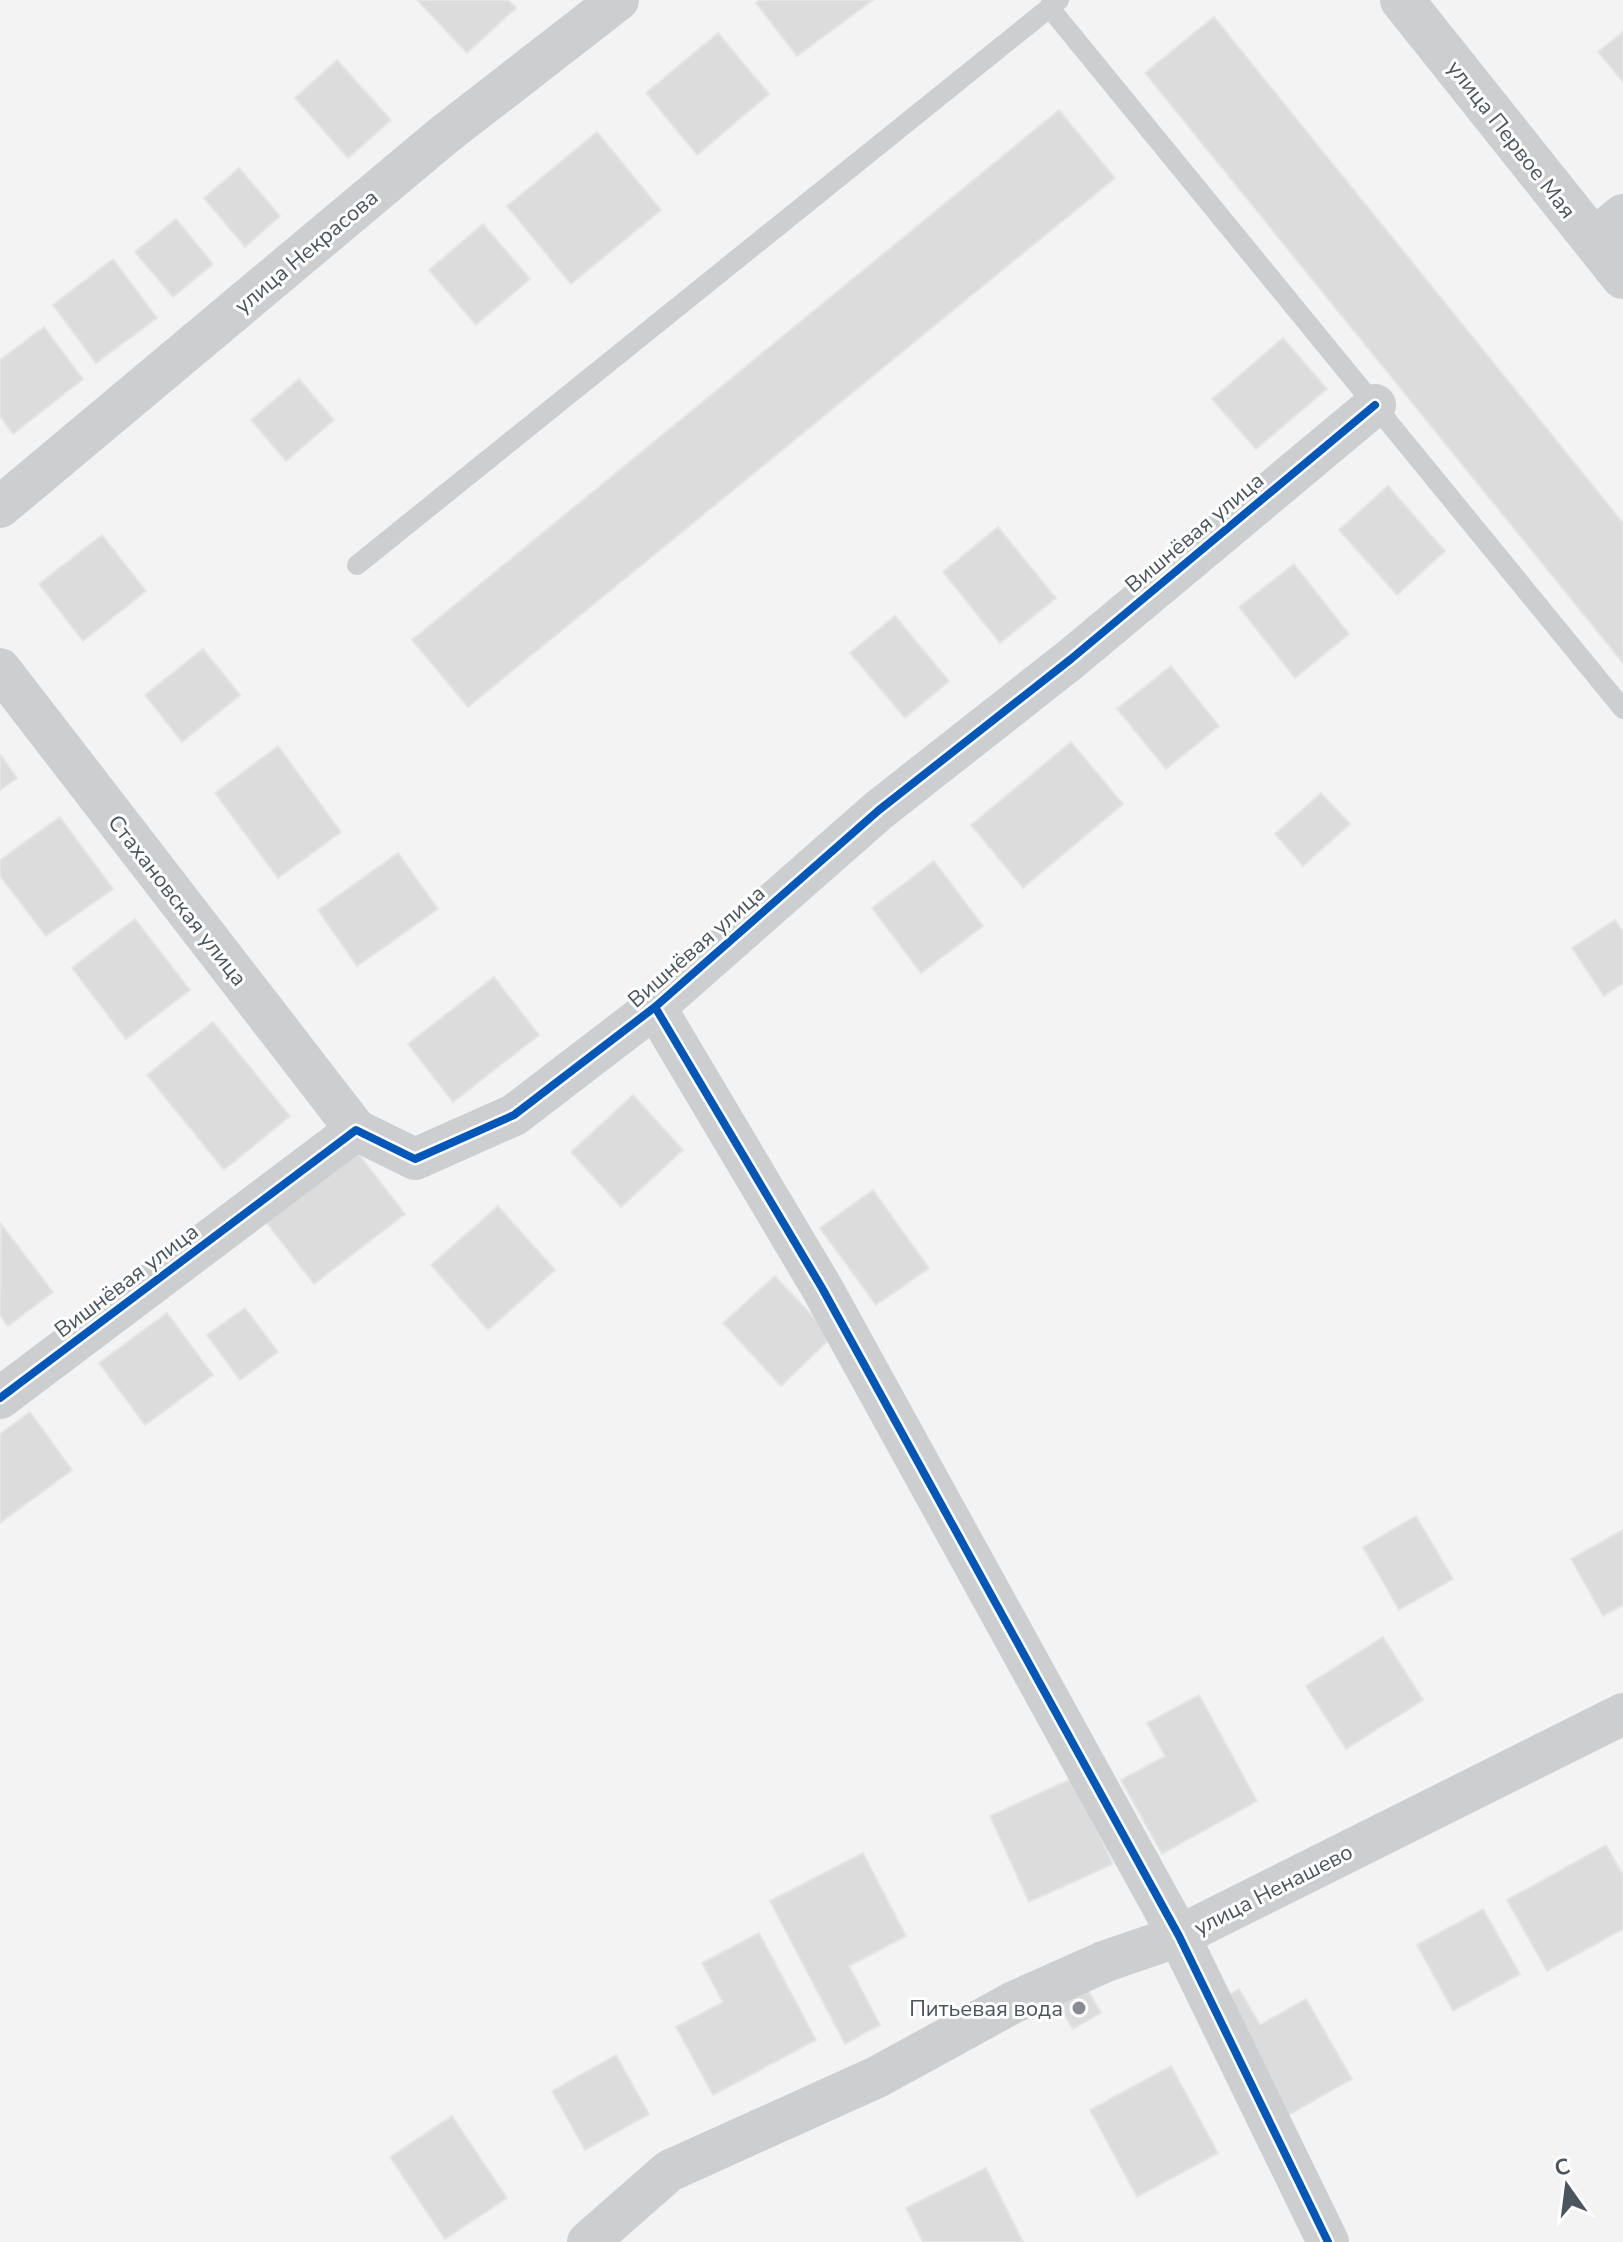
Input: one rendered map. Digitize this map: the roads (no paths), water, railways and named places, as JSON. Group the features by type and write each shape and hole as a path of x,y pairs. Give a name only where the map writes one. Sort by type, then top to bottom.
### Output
{"street":[{"name":"улица Некрасова","path":"0,507 444,135 618,0"},
{"name":"улица Первое Мая","path":"1402,0 1608,228 1623,277"},
{"name":"Вишнёвая улица","path":"0,1398 356,1130 415,1159 514,1115 655,1007 879,810 1071,659 1375,405"},
{"name":"Стахановская улица","path":"0,669 356,1130"},
{"path":"655,1007 822,1288 1179,1936 1328,2242"},
{"name":"улица Ненашево","path":"588,2242 669,2171 877,2077 1014,2002 1106,1961 1179,1936 1623,1714"}],"lane":[{"path":"357,565 1054,4 1623,709"}],"place":[{"name":"Питьевая вода","path":"1079,2008"}]}
